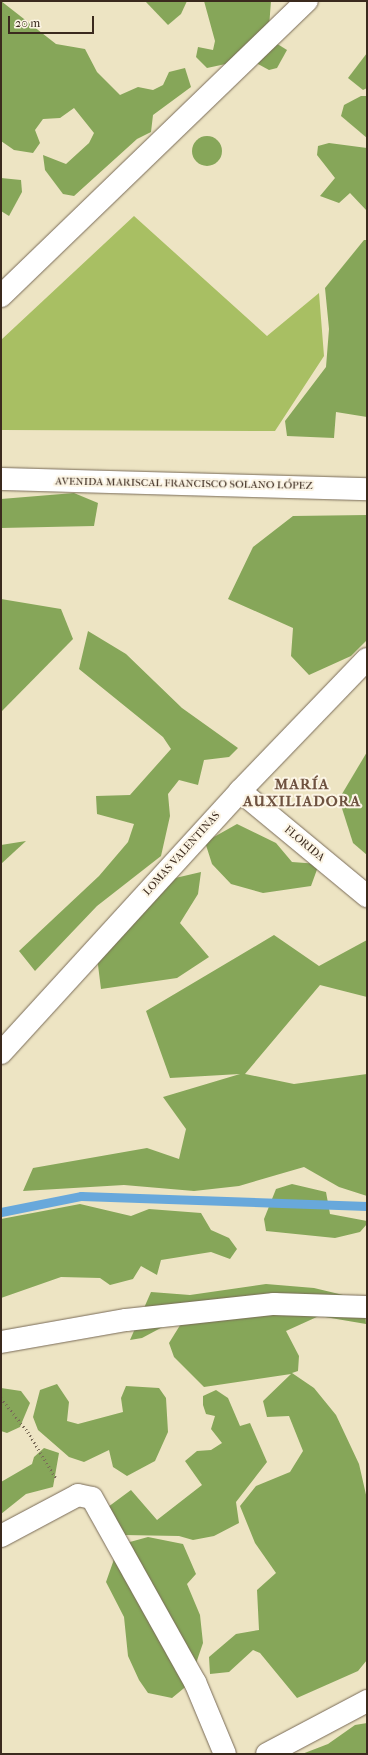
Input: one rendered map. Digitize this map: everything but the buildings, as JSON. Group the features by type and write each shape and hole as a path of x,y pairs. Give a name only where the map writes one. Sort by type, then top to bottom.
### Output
{"street":[{"path":"1,296 307,1"},
{"name":"AVENIDA MARISCAL FRANCISCO SOLANO LÓPEZ","path":"1,479 367,489"},
{"name":"LOMAS VALENTINAS","path":"1,1053 240,791 367,659"},
{"name":"FLORIDA","path":"240,791 367,896"},
{"path":"1,1342 126,1320 274,1304 367,1307"},
{"path":"1,1536 71,1498 86,1494 92,1498 195,1682 225,1754"},
{"path":"267,1754 367,1701"}],"path":[{"path":"1,1398 28,1432 71,1498"}],"green space":[{"path":"1,1 56,44 85,49 97,72 120,95 138,87 153,90 163,85 169,72 185,68 191,87 153,115 151,132 137,139 74,196 63,194 45,170 43,155 66,164 89,143 94,133 74,108 60,118 43,119 35,130 40,143 33,153 14,150 1,141"},
{"path":"145,1 187,1 181,14 168,25"},
{"path":"204,1 271,1 269,27 235,62 207,68 196,57 198,47 213,50 215,41"},
{"path":"271,40 287,50 277,68 269,70 258,64 254,50"},
{"path":"367,53 367,88 363,90 348,78"},
{"path":"361,96 367,96 367,138 341,116 344,105"},
{"path":"207,136 213,137 221,145 221,157 213,165 207,166 201,165 193,157 192,151 193,145 201,137"},
{"path":"329,143 367,148 367,211 350,193 339,203 320,196 335,178 317,155 318,146"},
{"path":"1,178 21,180 22,192 9,216 1,211"},
{"path":"134,216 267,336 319,293 324,356 275,431 1,430 1,340"},
{"path":"364,240 367,240 367,417 336,412 334,438 287,436 285,421 326,367 329,329 325,288"},
{"path":"74,493 98,503 94,526 1,528 1,499"},
{"path":"367,515 367,640 351,656 309,675 291,656 293,628 228,599 253,547 293,516"},
{"path":"1,599 61,609 73,639 1,712"},
{"path":"88,631 126,654 182,708 238,748 229,757 204,760 198,785 179,780 168,794 170,816 161,856 97,906 35,971 19,951 99,876 128,842 134,824 97,814 96,796 130,795 171,749 163,737 79,669"},
{"path":"367,752 367,855 353,843 339,799"},
{"path":"237,824 276,843 292,862 319,864 311,886 263,893 231,884 212,864 205,842"},
{"path":"26,841 1,864 1,845"},
{"path":"201,872 198,894 180,923 209,957 177,978 101,989 96,949 171,879"},
{"path":"274,935 319,966 367,940 367,997 320,985 245,1074 294,1084 367,1074 367,1196 339,1187 304,1167 239,1186 194,1191 124,1185 23,1191 33,1168 147,1148 179,1159 186,1129 163,1097 240,1074 170,1078 146,1011"},
{"path":"292,1184 326,1192 330,1214 367,1221 367,1224 360,1232 335,1238 266,1231 264,1219 276,1189"},
{"path":"80,1204 131,1216 149,1209 201,1213 211,1230 229,1238 237,1249 230,1259 211,1252 161,1260 157,1275 141,1266 133,1279 110,1285 100,1278 61,1277 1,1298 1,1219"},
{"path":"266,1284 314,1288 364,1300 366,1324 319,1316 286,1331 299,1356 298,1371 292,1373 314,1388 336,1415 359,1464 367,1499 367,1660 358,1671 297,1698 260,1653 253,1650 229,1672 210,1674 209,1657 236,1634 259,1630 257,1590 276,1573 255,1543 240,1506 256,1486 290,1472 303,1451 289,1416 267,1417 263,1401 291,1374 204,1387 174,1357 169,1343 187,1314 142,1338 130,1340 151,1292 190,1295"},
{"path":"57,1384 69,1402 67,1421 78,1424 123,1412 121,1398 126,1386 159,1388 166,1398 168,1432 155,1461 127,1476 113,1467 109,1450 84,1462 69,1457 38,1430 33,1417 40,1390"},
{"path":"1,1388 21,1391 30,1403 20,1427 7,1433 1,1431"},
{"path":"216,1390 228,1398 240,1426 250,1423 267,1462 236,1502 239,1523 214,1536 193,1540 179,1536 124,1535 108,1507 131,1490 157,1520 202,1485 185,1461 197,1451 211,1450 222,1443 211,1429 215,1416 206,1414 203,1405 203,1396"},
{"path":"44,1448 59,1453 53,1487 26,1494 1,1514 1,1482 32,1464 34,1457"},
{"path":"148,1537 183,1544 196,1574 187,1584 200,1615 203,1643 189,1684 172,1698 148,1693 139,1680 128,1656 124,1617 106,1582 119,1545"},
{"path":"367,1723 367,1754 302,1754 328,1744 355,1725"}],"waterway":[{"path":"1,1212 81,1196 367,1206"}],"district":[{"name":"MARÍA AUXILIADORA","path":"302,792"}]}
